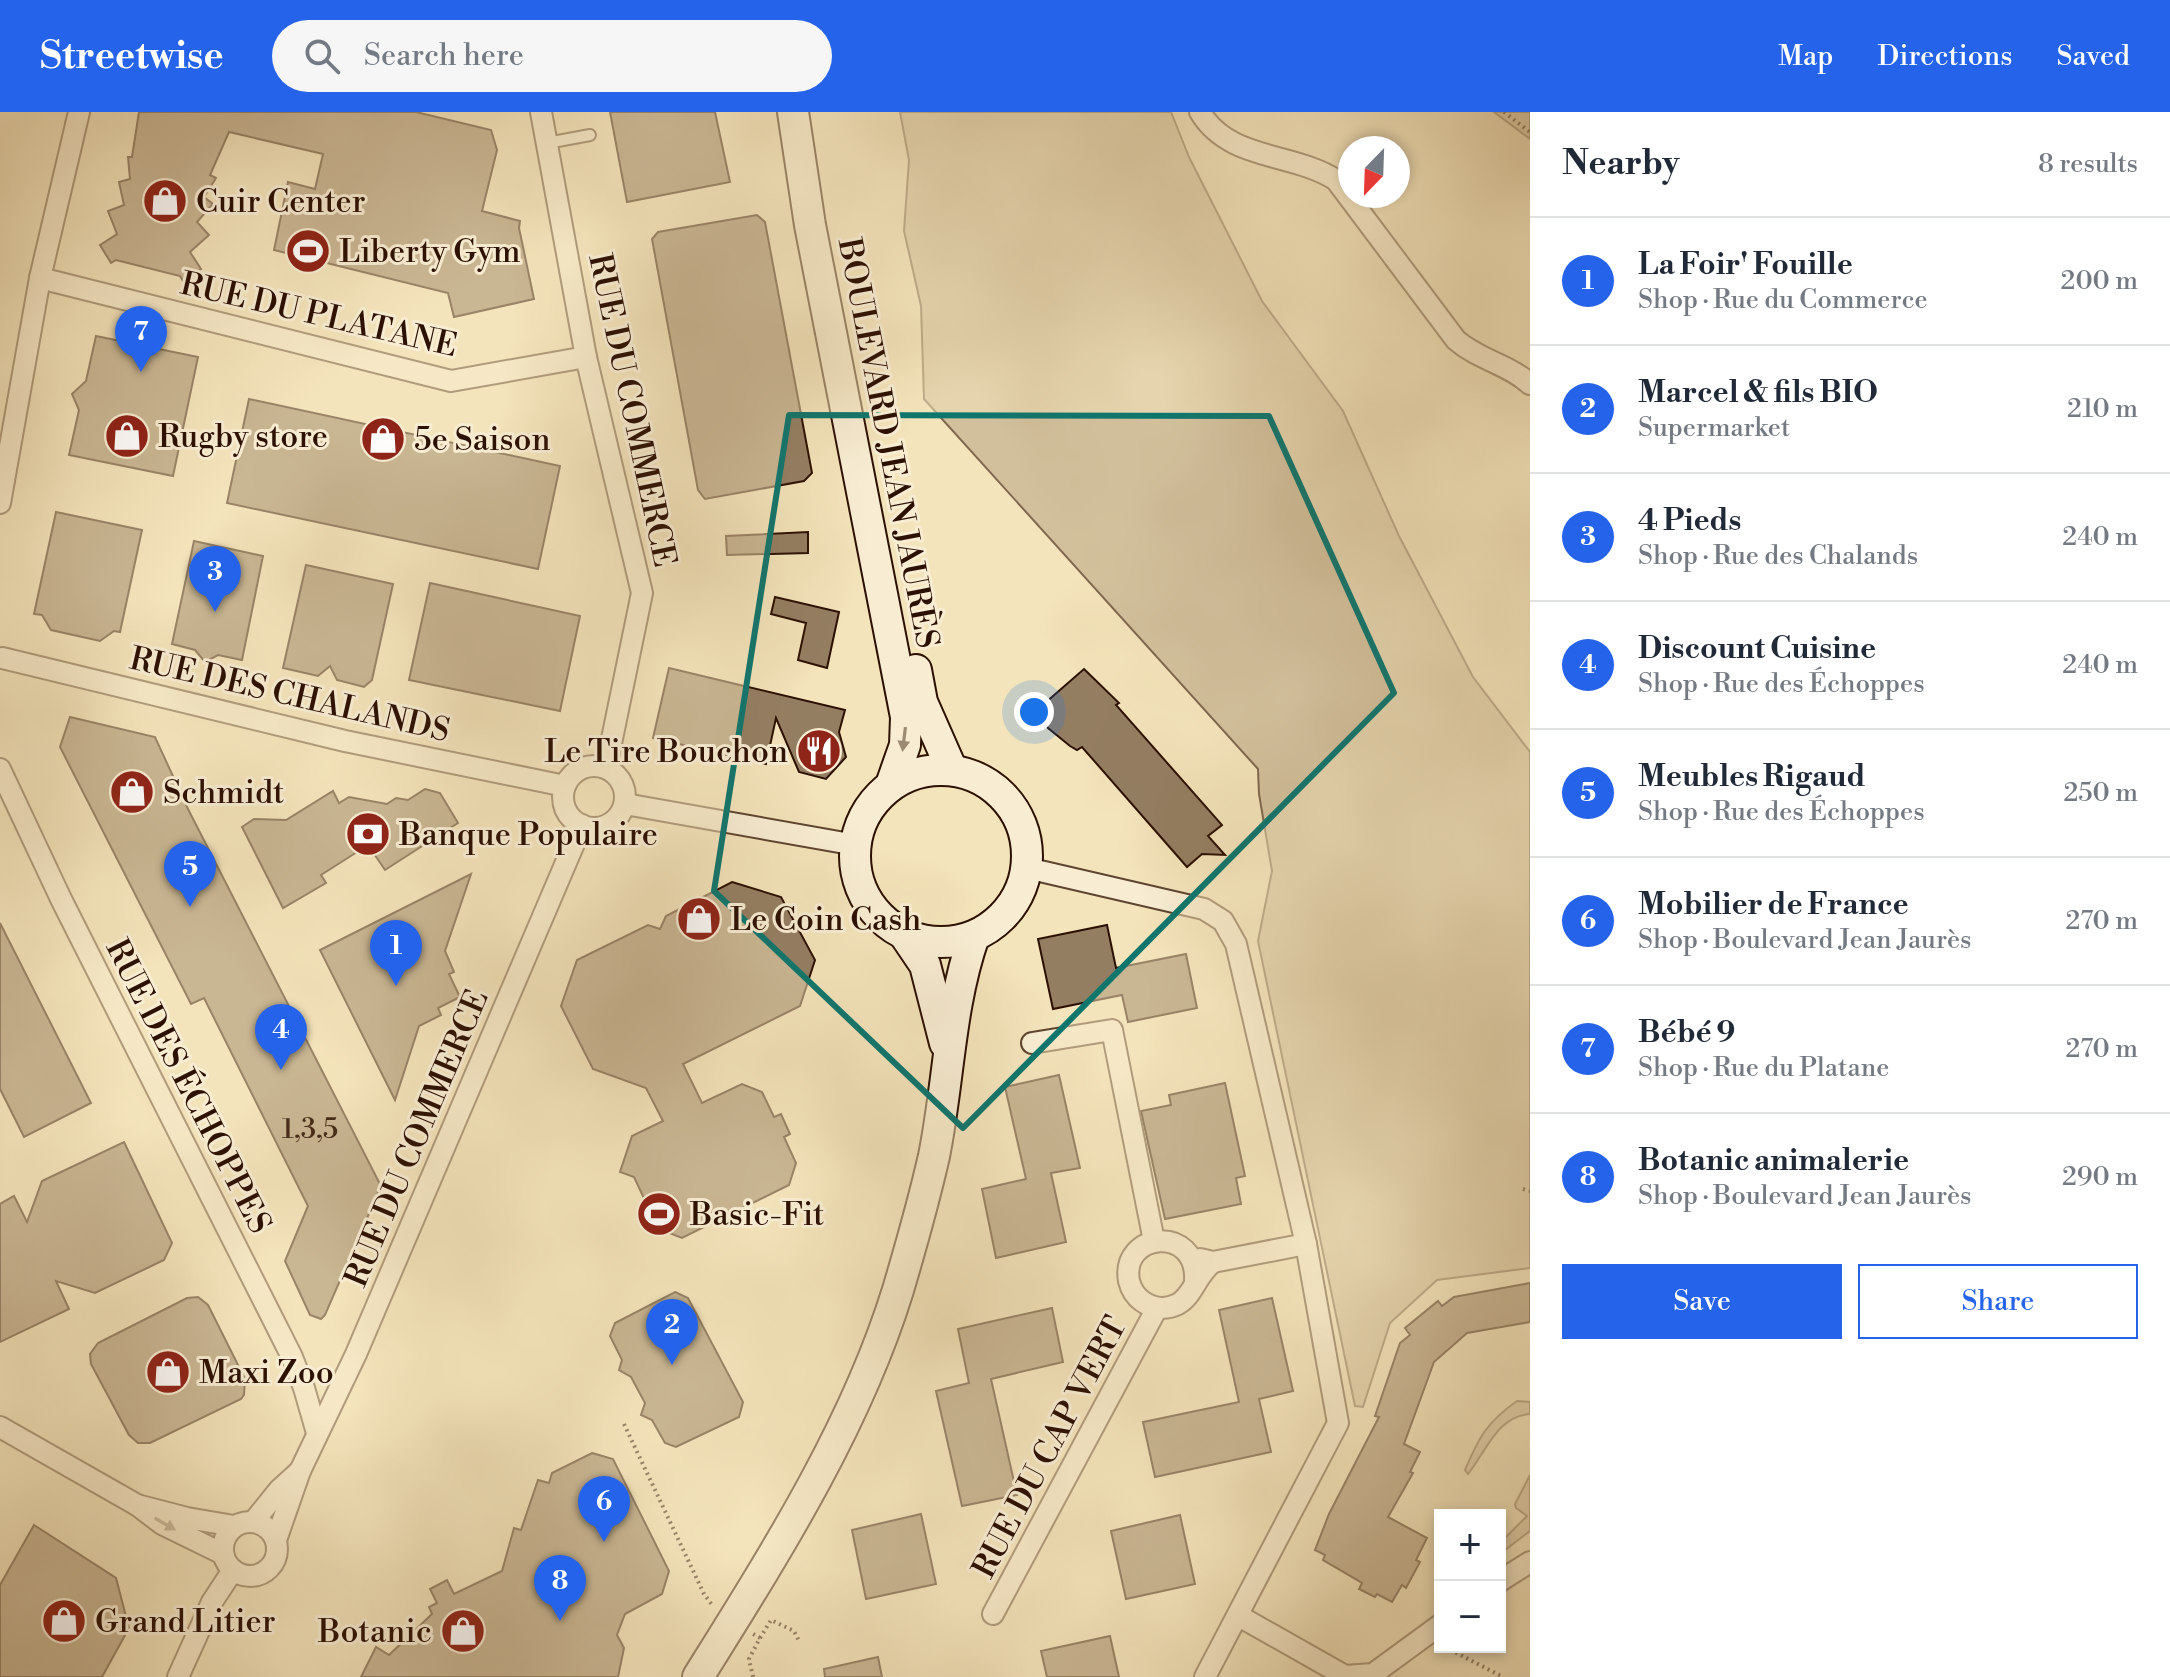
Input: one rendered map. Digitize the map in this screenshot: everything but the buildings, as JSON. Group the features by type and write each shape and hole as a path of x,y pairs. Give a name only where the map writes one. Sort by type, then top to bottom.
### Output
{"street":[{"path":"0,503 40,278 79,112"},
{"name":"RUE DU COMMERCE","path":"541,112 586,357 642,593 606,768"},
{"name":"BOULEVARD JEAN JAURÈS","path":"793,112 810,225 906,717 905,745 891,785"},
{"name":"BOULEVARD JEAN JAURÈS","path":"809,112 922,702 952,770"},
{"path":"1200,112 1222,136 1243,148 1307,165 1336,180 1456,340 1473,355 1514,373 1530,384"},
{"name":"RUE DU PLATANE","path":"40,278 451,381 586,357"},
{"name":"RUE DES CHALANDS","path":"1,654 345,741 565,786"},
{"path":"586,767 606,768 620,779 625,804 615,820 608,824 591,828 582,825 568,813 563,795 565,786 570,777 586,767"},
{"name":"RUE DES ÉCHOPPES","path":"0,769 61,899 292,1357 317,1433"},
{"path":"930,770 952,770 978,778 1001,793 1018,815 1027,841 1027,868 1021,890 1010,909 994,925 974,936 951,942 927,941 904,934 881,918 865,897 856,871 856,845 861,822 874,801 891,785 910,775 930,770"},
{"path":"625,804 856,845"},
{"name":"RUE DU COMMERCE","path":"276,1540 300,1471 356,1354 582,825"},
{"path":"1027,868 1204,909 1223,921 1236,944 1306,1244 1338,1423 1205,1677"},
{"path":"904,934 925,965 948,1057"},
{"path":"698,1677 824,1465 872,1363 898,1291 934,1155 962,970 974,936"},
{"path":"1032,1043 1112,1030 1154,1241"},
{"path":"1213,1262 1187,1252 1172,1242 1154,1241 1135,1254 1129,1264 1128,1276 1137,1297 1146,1304 1157,1308 1177,1305 1185,1299 1203,1270 1213,1262 1306,1244"},
{"path":"1187,1252 1193,1261 1195,1281"},
{"name":"RUE DU CAP VERT","path":"993,1614 1157,1308"},
{"path":"0,1427 137,1505 162,1524 247,1576 263,1573 270,1568 277,1555 276,1540 268,1527 187,1518 137,1505"},
{"name":"RUE DU COMMERCE","path":"244,1524 300,1471"},
{"path":"178,1677 228,1562 224,1538 244,1524"},
{"path":"1506,1577 1530,1562"},
{"path":"1239,1616 1345,1676 1373,1674 1434,1629"}],"lane":[{"path":"547,143 590,135"}],"path":[{"path":"1504,112 1530,132"},
{"path":"1523,1189 1530,1191"},
{"path":"624,1424 704,1594 712,1606 760,1638"},
{"path":"753,1677 749,1659 771,1620 794,1631 799,1641"},
{"path":"1456,1653 1503,1677"}],"highlighted area":[{"path":"789,415 1269,416 1394,693 963,1128 714,891"}],"shaded area":[{"path":"900,112 1171,112 1189,157 1262,301 1343,411 1399,536 1473,677 1530,752 1530,1268 1437,1280 1390,1323 1363,1407 1355,1406 1258,941 1272,871 1259,794 1258,769 924,399 921,306 904,231 909,160"},
{"path":"1494,112 1530,112 1530,139"},
{"path":"1517,1401 1530,1402 1530,1414 1519,1416 1501,1428 1468,1474 1465,1470 1485,1431"},
{"path":"1530,1475 1530,1531 1506,1549 1506,1537 1527,1516 1515,1504"}],"place":[{"name":"Cuir Center","path":"165,201"},
{"name":"Liberty Gym","path":"308,251"},
{"name":"Bébé 9","path":"141,372"},
{"name":"Rugby store","path":"127,436"},
{"name":"5e Saison","path":"383,439"},
{"name":"4 Pieds","path":"215,612"},
{"name":"Le Tire Bouchon","path":"819,751"},
{"name":"Schmidt","path":"132,792"},
{"name":"Banque Populaire","path":"368,834"},
{"name":"Meubles Rigaud","path":"190,907"},
{"name":"Le Coin Cash","path":"699,919"},
{"name":"La Foir' Fouille","path":"396,986"},
{"name":"Discount Cuisine","path":"281,1070"},
{"name":"Basic-Fit","path":"659,1214"},
{"name":"Marcel & fils BIO","path":"672,1365"},
{"name":"Maxi Zoo","path":"168,1372"},
{"name":"Mobilier de France","path":"604,1542"},
{"name":"Grand Litier","path":"64,1621"},
{"name":"Botanic animalerie","path":"560,1621"},
{"name":"Botanic","path":"463,1631"}]}
